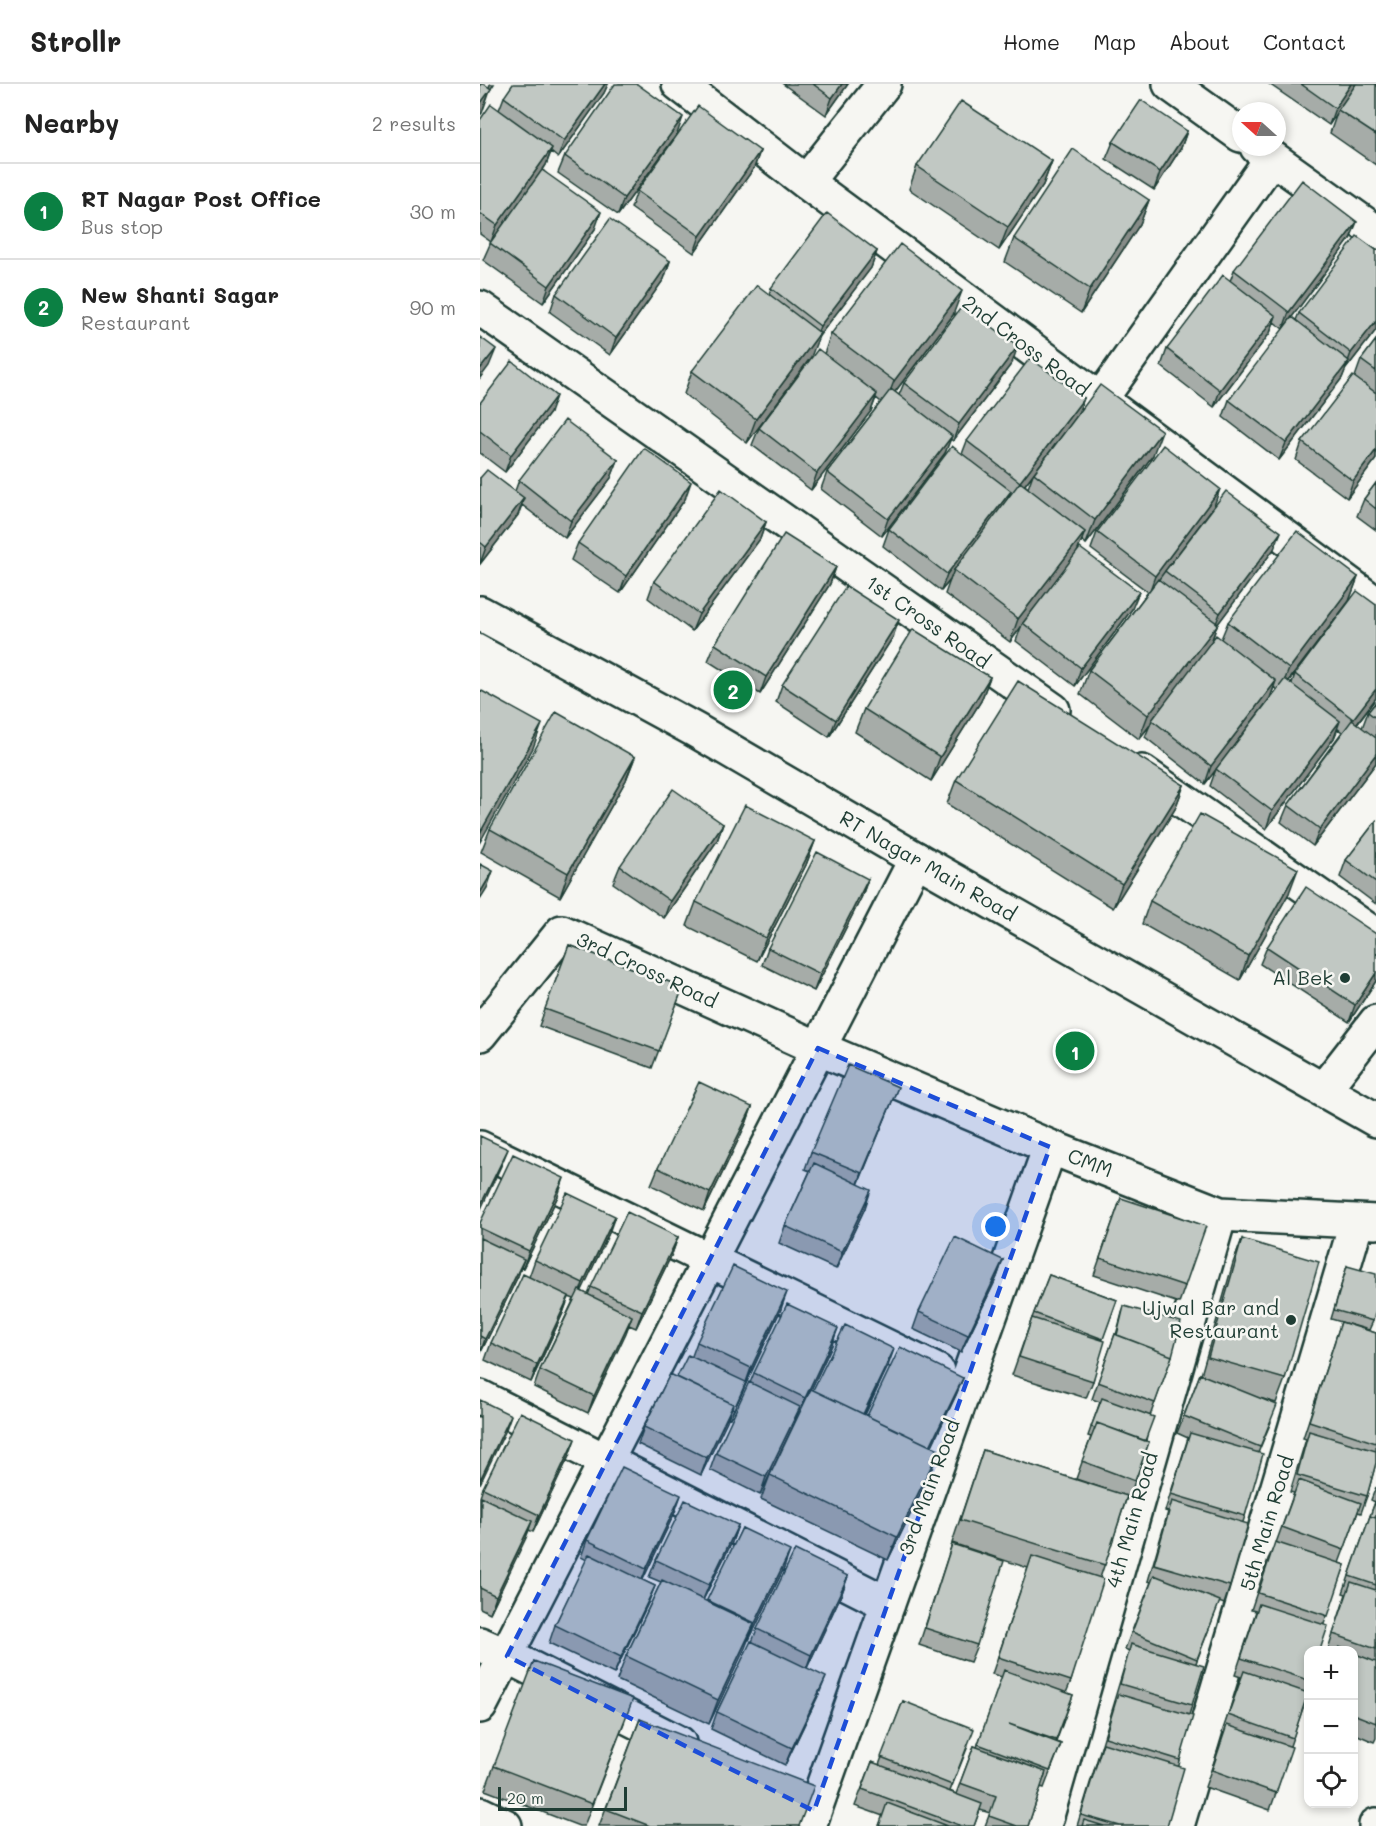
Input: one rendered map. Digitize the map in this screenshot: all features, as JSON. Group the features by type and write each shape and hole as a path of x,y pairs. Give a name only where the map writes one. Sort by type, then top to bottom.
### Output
{"street":[{"name":"2nd Cross Road","path":"679,84 806,183 1376,604"},
{"path":"806,183 884,84"},
{"path":"1170,84 1232,129"},
{"path":"1100,400 1262,156"},
{"path":"1271,156 1376,232"},
{"name":"1st Cross Road","path":"480,308 1074,724"},
{"name":"RT Nagar Main Road","path":"480,613 695,730 916,859 1376,1120"},
{"path":"1113,752 1376,936"},
{"path":"480,1706 493,1650 607,1462 916,859"},
{"name":"3rd Cross Road","path":"480,1034 562,932 818,1048"},
{"path":"1324,1089 1376,1022"},
{"name":"CMM","path":"818,1048 1050,1147 1220,1214 1366,1222"},
{"name":"3rd Main Road","path":"806,1812 888,1604 1050,1147"},
{"path":"480,1148 966,1385"},
{"name":"4th Main Road","path":"1044,1826 1220,1214"},
{"name":"5th Main Road","path":"1177,1826 1366,1222"},
{"path":"480,1397 888,1604"},
{"path":"493,1650 708,1758"},
{"path":"480,1814 505,1826"}],"highlighted area":[{"path":"818,1048 1050,1147 814,1811 507,1656"}],"building":[{"path":"480,84 491,89 480,104"},
{"path":"513,84 605,84 564,141 504,97"},
{"path":"615,84 637,84 683,117 624,198 565,156"},
{"path":"813,84 842,84 832,98"},
{"path":"1301,84 1351,84 1335,108"},
{"path":"1356,84 1376,84 1376,135 1338,110"},
{"path":"1141,100 1187,131 1160,172 1113,142"},
{"path":"961,101 1052,161 1008,227 917,166"},
{"path":"491,104 552,148 497,225 480,213 480,120"},
{"path":"698,106 760,151 700,236 637,191"},
{"path":"1073,149 1149,200 1090,289 1014,238"},
{"path":"542,170 601,212 549,286 490,243"},
{"path":"1302,180 1357,222 1289,312 1234,270"},
{"path":"827,213 877,251 820,326 771,288"},
{"path":"610,219 670,261 616,338 556,294"},
{"path":"1357,236 1376,250 1376,321 1351,353 1299,313"},
{"path":"900,244 962,291 894,381 831,334"},
{"path":"1223,275 1276,316 1220,390 1167,349"},
{"path":"757,285 820,333 756,419 692,371"},
{"path":"963,305 1018,346 959,424 904,383"},
{"path":"1292,317 1349,361 1286,443 1229,400"},
{"path":"480,337 496,349 480,369"},
{"path":"1376,340 1376,371 1361,360"},
{"path":"818,349 877,394 817,473 759,428"},
{"path":"1030,358 1084,398 1020,482 967,441"},
{"path":"512,361 556,396 511,455 480,431 480,403"},
{"path":"1353,376 1376,393 1376,450 1353,481 1302,442"},
{"path":"1100,385 1162,431 1095,520 1034,473"},
{"path":"891,389 952,436 888,519 827,472"},
{"path":"565,420 618,460 571,521 519,480"},
{"path":"1163,445 1220,489 1155,576 1097,532"},
{"path":"952,446 1011,491 947,574 889,529"},
{"path":"644,448 691,482 626,576 578,543"},
{"path":"487,470 524,498 486,547 480,542 480,478"},
{"path":"1020,482 1085,532 1018,619 954,570"},
{"path":"1376,483 1376,509 1364,499"},
{"path":"721,489 766,522 699,614 654,581"},
{"path":"1226,491 1281,532 1220,613 1165,571"},
{"path":"1297,531 1358,577 1289,669 1228,622"},
{"path":"784,534 836,567 766,677 715,644"},
{"path":"1080,548 1139,592 1081,668 1023,623"},
{"path":"1158,579 1218,624 1148,715 1089,670"},
{"path":"846,586 899,620 836,720 782,685"},
{"path":"1357,591 1376,605 1376,689 1353,719 1295,674"},
{"path":"913,629 990,677 940,757 864,709"},
{"path":"1216,635 1276,681 1211,766 1152,720"},
{"path":"1285,679 1340,721 1272,811 1216,769"},
{"path":"1018,681 1184,785 1122,884 956,780"},
{"path":"480,690 542,724 481,831 480,830"},
{"path":"1376,702 1376,718 1368,712"},
{"path":"556,712 635,757 568,873 490,829"},
{"path":"1352,720 1376,738 1376,754 1320,829 1288,805"},
{"path":"673,789 723,824 670,901 620,866"},
{"path":"745,805 815,841 766,938 696,902"},
{"path":"1200,814 1298,869 1248,956 1150,901"},
{"path":"1376,821 1376,882 1346,860"},
{"path":"817,852 868,879 820,974 768,948"},
{"path":"480,864 493,871 480,893"},
{"path":"1306,887 1376,934 1376,973 1355,1005 1267,947"},
{"path":"569,945 683,987 659,1051 545,1009"},
{"path":"848,1065 898,1087 862,1173 811,1152"},
{"path":"699,1082 752,1107 710,1193 658,1168"},
{"path":"480,1136 508,1149 480,1206"},
{"path":"513,1154 564,1178 529,1251 480,1228 480,1223"},
{"path":"814,1163 871,1190 842,1252 785,1226"},
{"path":"567,1193 615,1216 583,1283 535,1260"},
{"path":"1121,1198 1206,1226 1185,1286 1100,1258"},
{"path":"627,1212 678,1237 642,1311 591,1287"},
{"path":"955,1237 1003,1260 968,1335 919,1312"},
{"path":"480,1238 524,1259 485,1339 480,1336"},
{"path":"1242,1239 1319,1262 1285,1379 1208,1357"},
{"path":"733,1266 787,1292 751,1368 697,1342"},
{"path":"1347,1266 1376,1274 1376,1310 1373,1321 1334,1310"},
{"path":"523,1274 569,1296 537,1365 491,1343"},
{"path":"1049,1275 1117,1300 1103,1339 1034,1313"},
{"path":"579,1290 632,1316 594,1396 540,1370"},
{"path":"787,1304 838,1328 805,1398 754,1373"},
{"path":"1124,1306 1181,1322 1172,1356 1117,1335"},
{"path":"1032,1318 1105,1341 1093,1381 1019,1357"},
{"path":"1341,1322 1376,1333 1376,1443 1309,1421"},
{"path":"845,1325 894,1349 863,1414 813,1390"},
{"path":"1115,1334 1172,1356 1155,1403 1098,1382"},
{"path":"900,1347 963,1378 930,1446 867,1416"},
{"path":"688,1355 746,1382 734,1409 733,1404 677,1377"},
{"path":"670,1374 733,1404 707,1458 644,1427"},
{"path":"1200,1374 1277,1405 1260,1447 1184,1416"},
{"path":"749,1382 800,1407 766,1477 716,1453"},
{"path":"811,1389 939,1450 897,1537 770,1475"},
{"path":"1102,1398 1154,1417 1145,1441 1097,1423 1095,1428 1091,1427"},
{"path":"480,1400 511,1415 480,1480"},
{"path":"520,1412 575,1439 539,1515 483,1488"},
{"path":"1097,1423 1149,1442 1135,1481 1082,1461"},
{"path":"1309,1431 1376,1451 1376,1463 1367,1496 1297,1475"},
{"path":"1190,1433 1263,1454 1245,1516 1171,1494"},
{"path":"983,1450 1127,1496 1105,1565 960,1520"},
{"path":"622,1467 681,1495 646,1569 587,1540"},
{"path":"1299,1480 1361,1503 1344,1550 1282,1527"},
{"path":"481,1497 532,1521 496,1596 480,1588"},
{"path":"685,1500 738,1525 709,1585 656,1560"},
{"path":"1376,1500 1376,1518 1370,1516"},
{"path":"1172,1501 1248,1524 1230,1586 1154,1564"},
{"path":"1370,1516 1376,1518 1376,1585 1349,1576"},
{"path":"742,1528 790,1551 755,1623 707,1600"},
{"path":"1275,1542 1345,1565 1328,1616 1258,1593"},
{"path":"952,1544 1004,1561 977,1645 925,1628"},
{"path":"795,1550 848,1576 811,1655 757,1629"},
{"path":"589,1554 655,1586 621,1657 555,1625"},
{"path":"1032,1556 1104,1579 1071,1681 998,1657"},
{"path":"1154,1575 1220,1601 1197,1659 1132,1632"},
{"path":"662,1580 754,1624 718,1700 626,1656"},
{"path":"1351,1582 1376,1590 1376,1649 1333,1634"},
{"path":"1259,1604 1328,1626 1321,1646 1304,1646 1304,1679 1241,1658"},
{"path":"751,1641 826,1677 792,1748 717,1712"},
{"path":"1131,1644 1204,1666 1192,1705 1120,1684"},
{"path":"1358,1655 1376,1662 1376,1723 1358,1716"},
{"path":"534,1661 633,1699 592,1804 494,1766"},
{"path":"1004,1670 1073,1695 1056,1740 1009,1724 1061,1744 1050,1771 978,1744"},
{"path":"1244,1671 1304,1692 1304,1705 1293,1738 1228,1715"},
{"path":"1118,1694 1193,1716 1180,1760 1105,1737"},
{"path":"903,1701 974,1729 952,1785 881,1757"},
{"path":"640,1719 814,1786 799,1826 650,1826 606,1809"},
{"path":"1227,1725 1292,1747 1276,1793 1212,1770"},
{"path":"1103,1743 1184,1768 1167,1826 1120,1826 1081,1815"},
{"path":"974,1746 1046,1772 1028,1826 1017,1826 989,1816 996,1796 960,1783"},
{"path":"872,1762 982,1804 974,1826 962,1826 862,1789"},
{"path":"887,1803 948,1826 879,1826"},
{"path":"1084,1820 1104,1826 1082,1826"}],"place":[{"name":"New Shanti Sagar","path":"733,690"},
{"name":"Al Bek","path":"1345,978"},
{"name":"RT Nagar Post Office","path":"1075,1051"},
{"name":"Ujwal Bar and Restaurant","path":"1291,1320"}]}
